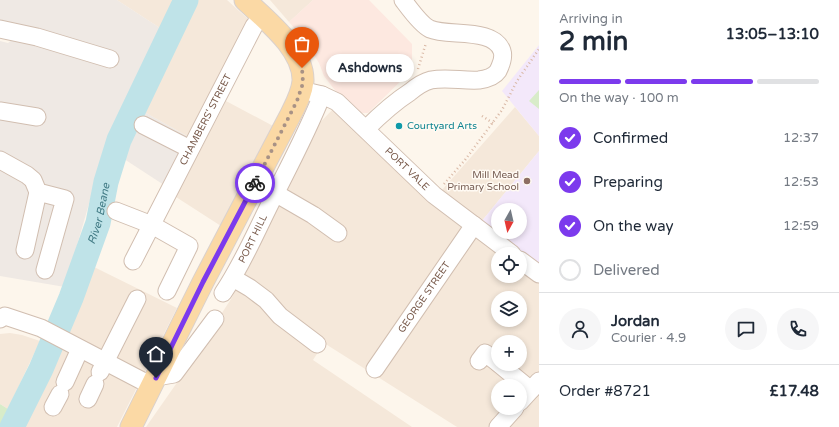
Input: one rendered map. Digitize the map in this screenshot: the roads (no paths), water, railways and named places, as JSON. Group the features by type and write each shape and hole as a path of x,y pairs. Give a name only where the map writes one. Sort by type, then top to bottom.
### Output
{"main road":[{"path":"131,427 291,114 301,90 302,76 299,60 288,43 245,0"}],"street":[{"path":"366,129 385,110 421,84 430,80 478,80 490,78 497,72 501,64 503,55 500,47 494,40 480,36 429,29 403,0"},
{"name":"CHAMBERS' STREET","path":"133,261 254,26 262,16"},
{"path":"0,29 37,37 110,59"},
{"name":"PORT VALE","path":"301,90 322,95 337,102 434,195 503,247"},
{"name":"PORT HILL","path":"223,293 233,278 313,118 322,95"},
{"path":"0,111 37,118"},
{"path":"143,125 190,149"},
{"path":"0,160 33,180 38,192 25,250"},
{"path":"38,192 65,199 45,270"},
{"path":"275,193 313,215 338,233"},
{"path":"116,211 152,225 189,246 167,291"},
{"name":"GEORGE STREET","path":"375,369 474,225"},
{"path":"527,265 539,274"},
{"path":"233,278 266,300 280,316 317,344"},
{"path":"97,380 137,299"},
{"path":"3,318 41,328 73,345 97,380"},
{"path":"97,380 154,382 174,374 215,319"},
{"path":"59,394 73,345"},
{"path":"479,361 485,353 491,358"},
{"path":"511,371 535,385 527,394"},
{"path":"498,427 509,415"}],"waterway":[{"name":"River Beane","path":"12,427 41,369 71,298 98,223 106,182 119,140 186,0"}],"place":[{"name":"Ashdowns","path":"302,68"},
{"name":"Courtyard Arts","path":"399,126"},
{"name":"Mill Mead Primary School","path":"527,181"}]}
